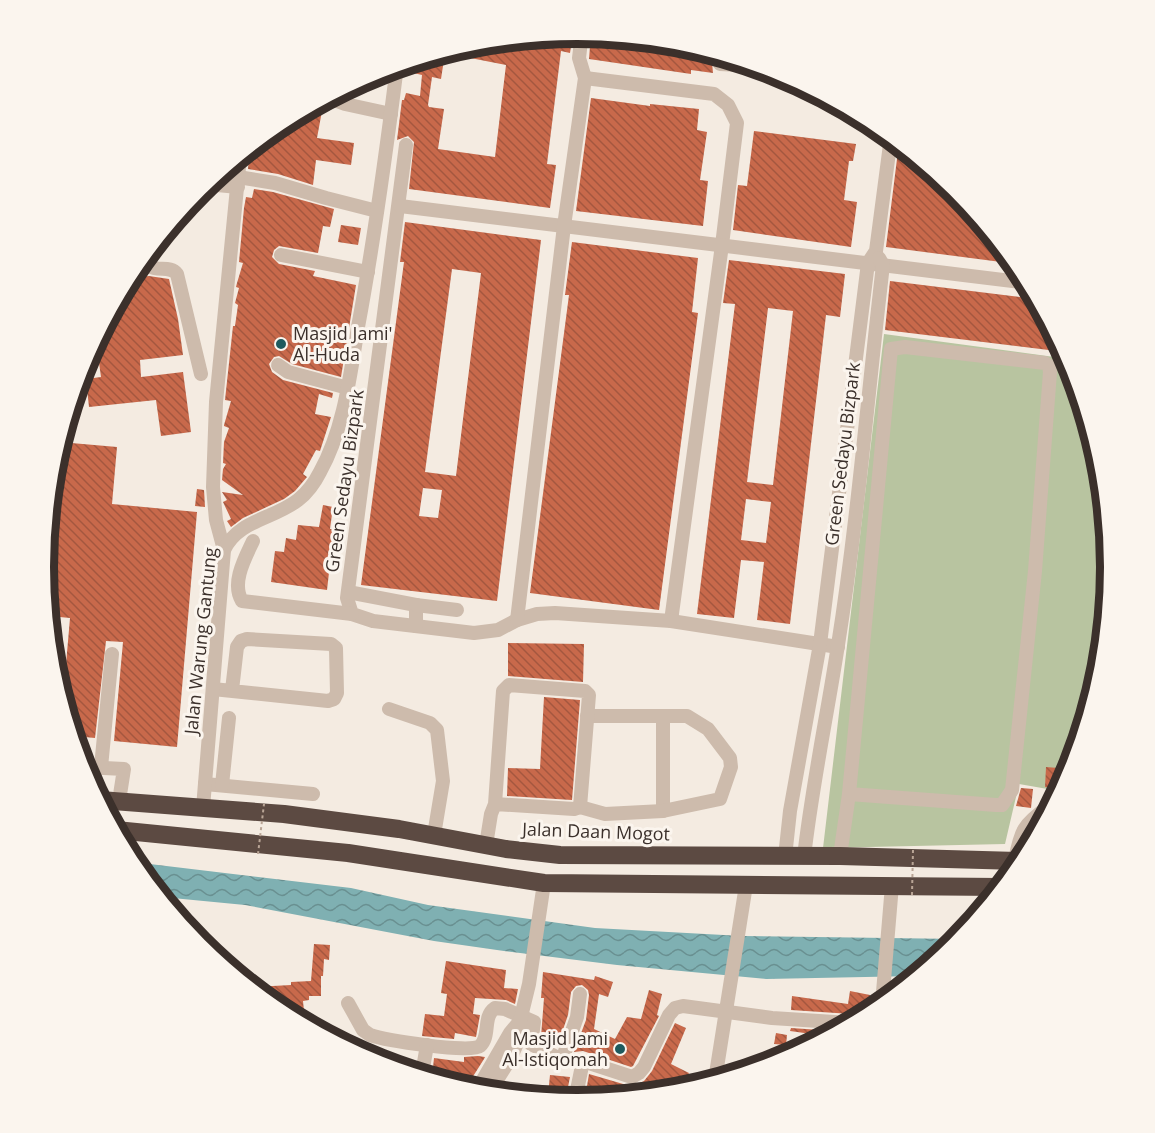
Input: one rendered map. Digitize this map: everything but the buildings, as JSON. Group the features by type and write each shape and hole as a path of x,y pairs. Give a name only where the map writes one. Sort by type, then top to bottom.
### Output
{"highway":[{"name":"Jalan Daan Mogot","path":"109,800 284,814 534,852 587,856 840,856 1010,860"},
{"path":"395,860 406,853 409,846 408,839 399,830"},
{"path":"127,831 306,848 544,883 744,893 892,885 991,887"},
{"path":"454,869 444,860 444,852 447,846 459,840"}],"street":[{"path":"517,620 564,226 585,78 579,58 581,44"},
{"name":"Jalan Warung Gantung","path":"203,808 224,550 228,541 244,527 299,499 319,475 331,450 348,388 368,272 396,76"},
{"path":"585,78 714,94 728,105 737,123 672,621"},
{"path":"338,101 391,114"},
{"name":"Green Sedayu Bizpark","path":"352,614 347,598 400,206 406,145"},
{"name":"Green Sedayu Bizpark","path":"785,857 790,812 820,644 868,263 876,251 890,147"},
{"path":"224,550 216,520 213,487 216,402 239,168"},
{"path":"223,183 275,183 377,211"},
{"path":"400,206 883,265 1013,278"},
{"path":"876,251 883,265"},
{"path":"281,255 368,272"},
{"name":"Green Sedayu Bizpark","path":"804,856 820,742 838,647 883,265"},
{"path":"150,266 156,269 170,269 177,274 201,374"},
{"path":"840,856 849,794 891,350 905,347 1045,363 1049,366 1050,372 1035,571 1012,790 1002,805 849,794"},
{"path":"278,365 288,372 348,388"},
{"path":"253,541 244,560 238,582 242,601 352,614 373,621 474,633 498,630 517,620 537,614 555,613 672,621 838,647"},
{"path":"348,592 457,610"},
{"path":"416,605 416,626"},
{"path":"213,689 328,701 334,699 337,693 336,648 331,644 247,639 241,641 237,647 232,690"},
{"path":"101,767 111,654"},
{"path":"486,845 495,804 503,691 509,685 585,691 589,695 580,807"},
{"path":"390,710 430,723 437,730 443,781 434,835"},
{"path":"663,716 663,811"},
{"path":"495,804 574,809 580,807 604,814 663,811 720,799 731,767 730,758 708,729 687,716 587,717"},
{"path":"222,785 229,718"},
{"path":"94,767 124,769 119,801"},
{"path":"206,784 313,794"},
{"path":"1021,842 1023,828 1033,823"},
{"path":"495,1083 520,1037 521,1018 529,984 544,883"},
{"path":"883,990 892,885"},
{"path":"716,1071 722,1007 744,893"},
{"path":"562,1060 577,1017 580,994"},
{"path":"348,1003 363,1030 370,1035 427,1045 471,1049 479,1047 485,1040 490,1011 500,1008 534,1022 531,1044 562,1060 583,1061 632,1077 639,1073 669,1015 675,1008 683,1006 722,1007 772,1018 834,1022"},
{"path":"483,1080 521,1018"},
{"path":"423,1066 427,1045"},
{"path":"577,1090 583,1061"}],"path":[{"path":"258,854 264,804"},
{"path":"912,895 913,850"}],"green space":[{"path":"884,334 1057,357 1073,398 1090,464 1096,498 1100,566 1096,635 1083,702 1073,735 1051,790 1019,784 1005,844 823,848"}],"water":[{"path":"148,864 351,888 428,905 595,928 742,936 944,939 902,976 766,979 617,965 504,951 434,941 245,905 174,898"}],"place":[{"name":"Masjid Jami' Al-Huda","path":"281,344"},
{"name":"Masjid Jami Al-Istiqomah","path":"620,1049"}]}
